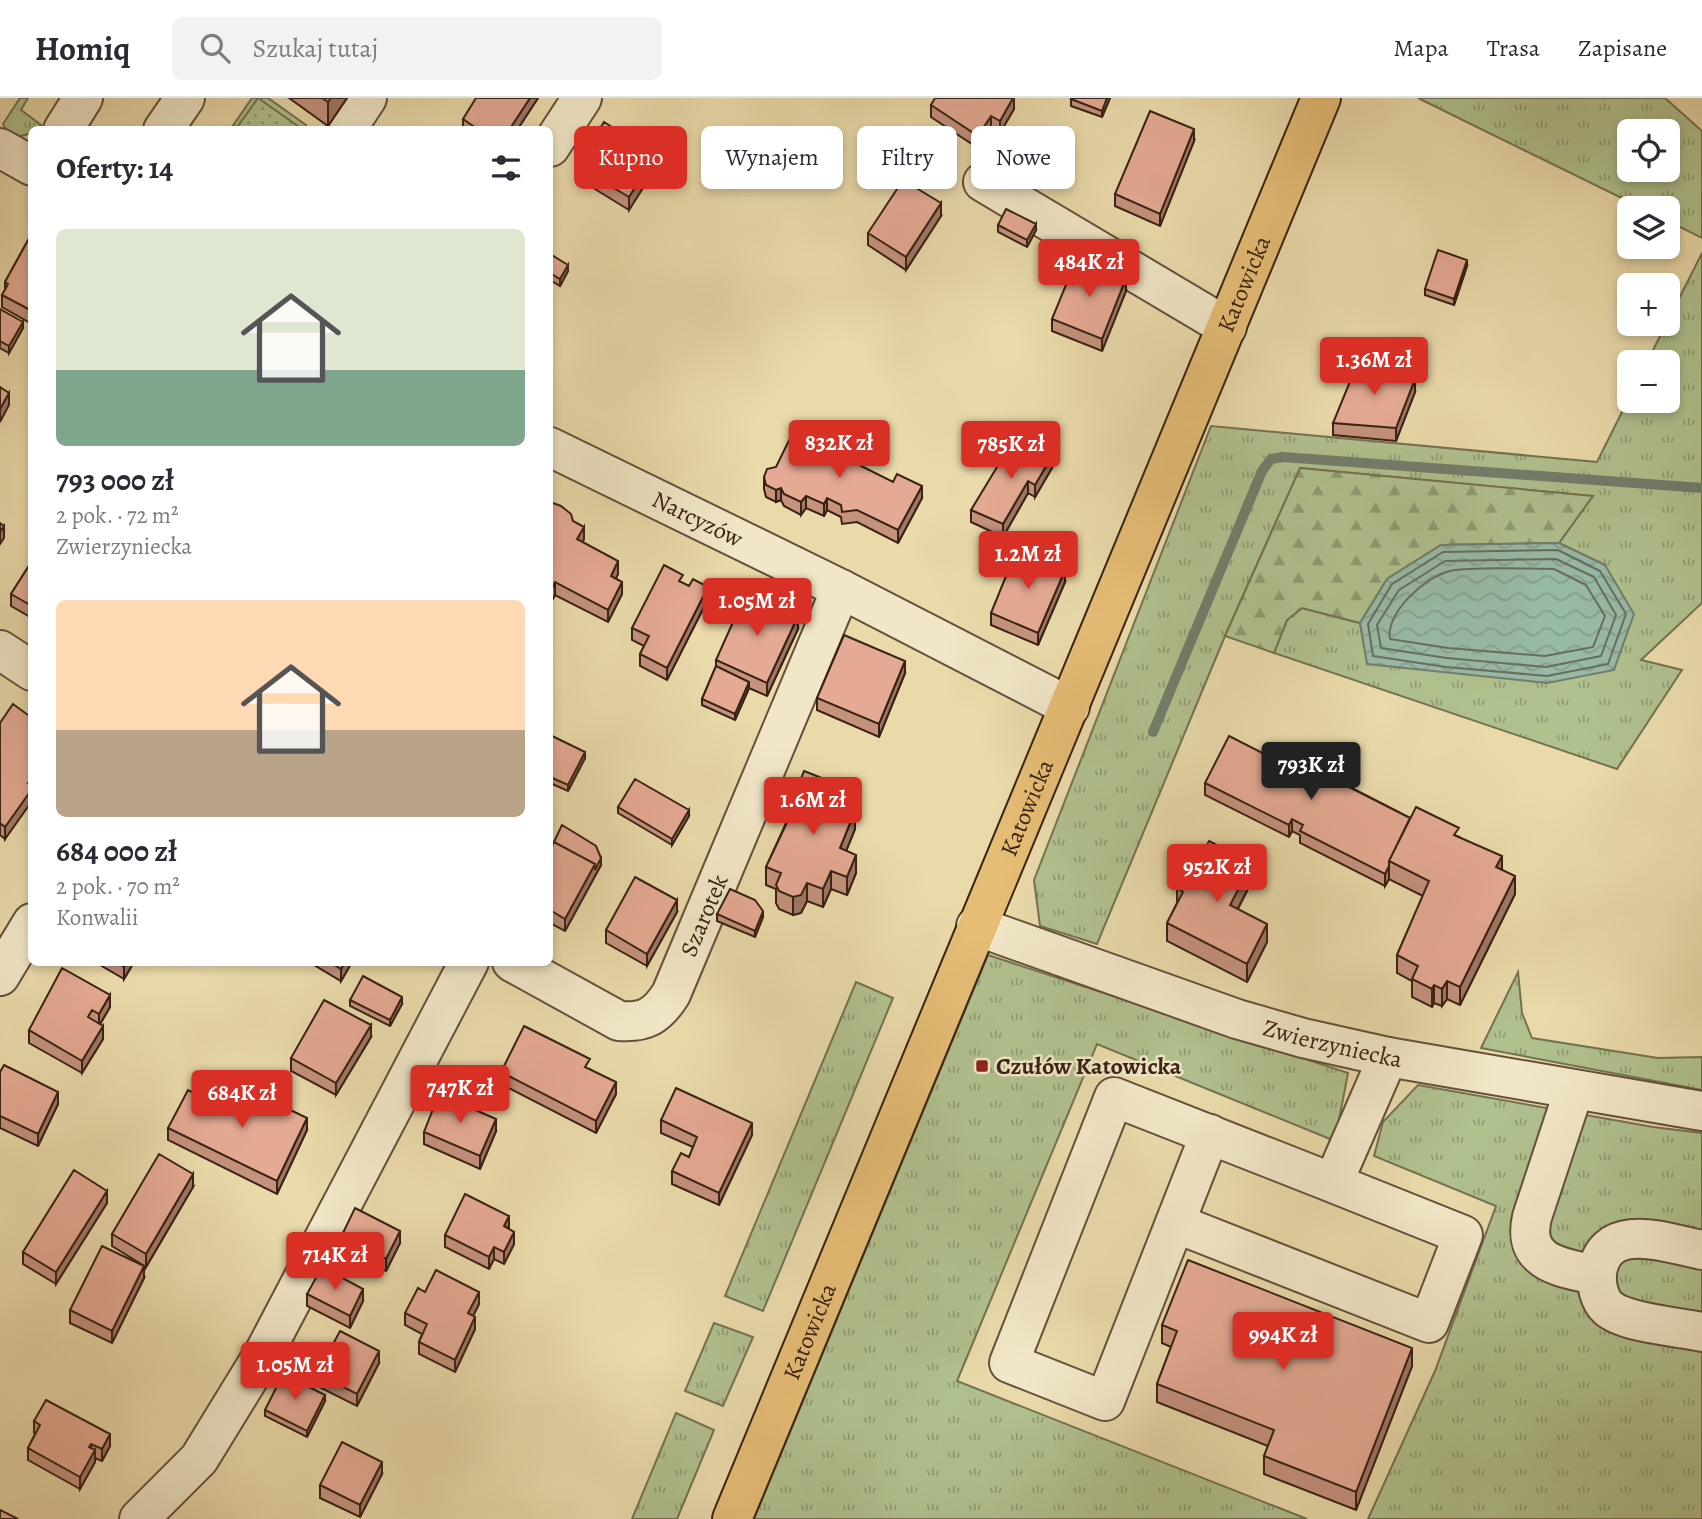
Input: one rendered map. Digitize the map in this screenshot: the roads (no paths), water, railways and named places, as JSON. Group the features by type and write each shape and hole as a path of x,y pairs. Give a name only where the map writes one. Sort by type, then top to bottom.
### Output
{"main road":[{"name":"Katowicka","path":"732,1519 1321,98"}],"street":[{"path":"166,126 185,98"},
{"path":"349,126 367,98"},
{"path":"553,142 582,98"},
{"path":"0,148 28,164"},
{"path":"994,189 1227,327"},
{"name":"Narcyzów","path":"553,448 841,589 1070,707"},
{"name":"Szarotek","path":"519,966 619,1021 636,1022 649,1019 661,1008 671,994 841,589"},
{"path":"0,650 28,668"},
{"name":"Zwierzyniecka","path":"976,926 1237,1019 1388,1057 1702,1111"},
{"path":"0,976 28,930"},
{"path":"139,1519 199,1459 264,1353 467,966"},
{"path":"1333,1183 1388,1057"},
{"path":"1574,1090 1532,1217 1530,1235 1538,1253 1553,1265 1597,1275"},
{"path":"1175,1223 1429,1323 1463,1234 1114,1097 1009,1363 1105,1401 1175,1223 1210,1135"},
{"path":"1702,1250 1629,1237 1617,1241 1609,1248 1600,1260 1597,1275 1598,1292 1606,1307 1619,1315 1702,1332"}],"water":[{"path":"1559,543 1605,565 1634,614 1614,670 1547,683 1367,664 1360,623 1387,579 1441,545"}],"waterway":[{"path":"1153,732 1262,471 1271,459 1283,457 1702,488"}],"place":[{"name":"Czułów Katowicka","path":"982,1066"}]}
